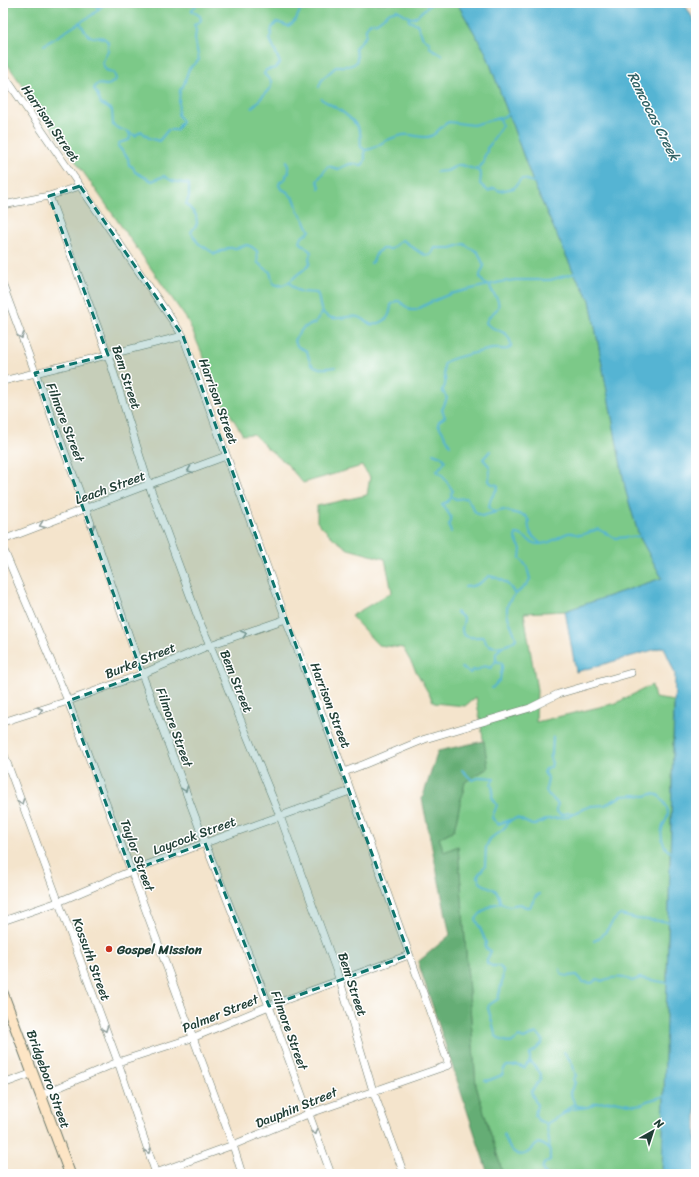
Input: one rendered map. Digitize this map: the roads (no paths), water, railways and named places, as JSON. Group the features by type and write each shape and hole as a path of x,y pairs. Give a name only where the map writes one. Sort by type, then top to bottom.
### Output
{"main road":[{"name":"Bridgeboro Street","path":"3,994 70,1174"}],"street":[{"name":"Harrison Street","path":"3,74 183,336 286,619 344,772 449,1065"},
{"path":"3,206 49,196 80,186"},
{"name":"Bem Street","path":"49,196 108,355 149,485 201,625 280,816 340,981 373,1091 404,1174"},
{"name":"Filmore Street","path":"3,286 86,508 142,674 204,843 269,1006 331,1174"},
{"path":"3,381 183,336"},
{"name":"Leach Street","path":"3,540 226,456"},
{"name":"Taylor Street","path":"3,548 68,701 233,1145 242,1174"},
{"name":"Burke Street","path":"3,722 68,701 142,674 210,645 286,619"},
{"path":"344,772 425,739 530,708 558,694 630,673"},
{"name":"Kossuth Street","path":"3,752 118,1062 155,1174"},
{"name":"Laycock Street","path":"3,921 58,902 131,871 204,843 350,790"},
{"name":"Palmer Street","path":"40,1095 118,1062 192,1038 269,1006 409,955"},
{"name":"Dauphin Street","path":"155,1174 233,1145 308,1114 449,1065"},
{"path":"3,1084 33,1073"}],"water":[{"name":"Rancocas Creek","path":"457,3 684,3 696,24 696,1174 662,1174 675,674 664,647 576,672 565,611 662,578 639,536 626,492 590,300 574,273 533,182 486,53"}],"waterway":[{"path":"95,3 98,9"},
{"path":"44,45 92,15 105,3"},
{"path":"79,22 88,35 92,37 101,37 106,39 108,42 108,51 102,63 106,70 114,73 116,79 108,85 96,85 94,89 101,104 112,110 113,125 135,136 141,131 149,138 159,141 168,130 177,130 182,121 178,115 180,90 189,69 199,60 195,40 196,30 194,25 199,23 201,20 200,16 192,11 197,3"},
{"path":"252,108 271,87 271,81 264,74 266,70 276,68 280,63 270,39 272,28 277,22 288,26 292,24 304,3"},
{"path":"312,3 316,5 324,3"},
{"path":"319,87 322,79 337,66 349,66 355,63 357,58 355,48 366,35 366,28 370,23 377,22 390,12 397,10 408,17 414,18 433,3"},
{"path":"408,16 409,21 417,24 423,38 430,43 429,47 442,55"},
{"path":"319,189 320,186 317,181 328,166 338,169 350,164 362,165 365,158 365,150 361,147 360,132 357,126 343,112 321,99"},
{"path":"365,150 373,148 385,141 401,135 428,137 436,133 449,122 473,125 503,117 511,113"},
{"path":"475,169 479,168 484,162 487,148 502,125 500,118"},
{"path":"129,133 129,140 119,143 118,146 128,158 129,165 133,167 135,172 152,181 164,176 172,181 189,184 189,197 186,204 196,215 197,224 191,232 198,243 215,254 228,248 236,248 247,245 252,247 257,251 258,263 270,272 273,283 277,285 287,283 307,266 310,263 309,258 311,252 300,242 302,237 310,231 298,211 295,200 286,191 281,189 279,185 289,173 287,161"},
{"path":"436,172 447,171 458,165 479,171 481,175 480,184 488,191 494,188 500,191 514,188 521,179 533,182 535,181"},
{"path":"371,263 381,249 391,249 402,240 427,255 430,255 435,248 451,248 464,244 478,252 484,266 480,278 487,286"},
{"path":"290,283 297,290 302,292 317,293 320,307 326,315 334,318 354,316 362,318 372,325 384,321 390,313 391,305 396,301 399,301 410,310 416,310 450,294 501,282 515,280 550,280 575,273"},
{"path":"450,445 438,424 439,421 445,417 442,410 447,398 442,390 445,386 445,363 452,359 467,355 492,349 508,349 511,346 508,336 486,323 490,316 498,308 498,301 490,286"},
{"path":"323,312 315,323 303,328 294,340 298,347 307,351 313,366 322,368 335,367"},
{"path":"490,451 483,459 490,467 489,481 498,487 491,498 489,508 494,512"},
{"path":"433,453 441,456 445,460 437,471 442,475 453,491 451,494 452,497 447,502 442,504 451,517 449,525 451,532"},
{"path":"452,497 456,499 466,498 474,510 482,516 503,510 526,516 529,521 531,534 541,544"},
{"path":"456,612 464,618 462,630 465,636 484,637 486,643 497,647 506,645 516,639 508,617 508,605 513,597 525,587 530,579 527,567 520,558 521,549 515,538 516,534 522,535 535,544 550,542 568,533 580,535 598,529 615,538 642,536"},
{"path":"465,587 477,584 489,576 497,578 508,584 515,595"},
{"path":"462,668 470,673 473,670 476,671 484,666 491,668 496,661 496,653 503,646"},
{"path":"492,688 500,680 502,670 502,663 496,661"},
{"path":"553,737 552,754 550,758 552,763 551,767 546,769 544,772 548,779 546,789 547,793 558,804 556,809 558,813 562,815 575,813"},
{"path":"462,770 472,780 482,777 494,778 491,784 493,790 492,797 497,805 492,818 498,824 517,818 535,825 548,819 568,817 591,806 605,805 622,796 658,795 665,803 668,811 667,818 662,829 662,839 667,849 672,853"},
{"path":"500,903 499,896 496,891 481,883 478,875 485,866 486,847 490,839 503,829 510,821"},
{"path":"485,1080 487,1081 502,1075 507,1066 517,1065 524,1068 530,1061 530,1054 541,1045 542,1039 536,1033 524,1039 519,1037 511,1043 501,1040 496,1036 488,1008 489,1005 498,999 503,970 499,966 492,966 487,963 491,951 485,948 486,942 476,919 492,905 500,903 509,906 520,904 530,907 536,896 540,894"},
{"path":"594,941 599,938 620,915 637,919 671,922"},
{"path":"560,969 561,974 567,976 577,975 583,982 592,983 597,979 602,981 617,978 625,978 632,981 640,978 668,983"},
{"path":"564,1052 572,1063 576,1076 573,1079 575,1083 570,1092 575,1105"},
{"path":"530,1061 541,1074 540,1080 531,1092 537,1105 535,1115 538,1120 546,1124"},
{"path":"546,1124 572,1109 588,1107 596,1103 614,1101 635,1105 643,1104 647,1101 665,1096"},
{"path":"563,1113 572,1105 585,1107"},
{"path":"546,1124 550,1160 543,1165 543,1171 546,1174"},
{"path":"504,1134 506,1142 511,1150 518,1154 523,1155 527,1153 539,1143 544,1145 549,1150"}],"place":[{"name":"Gospel Mission","path":"109,949"}]}
